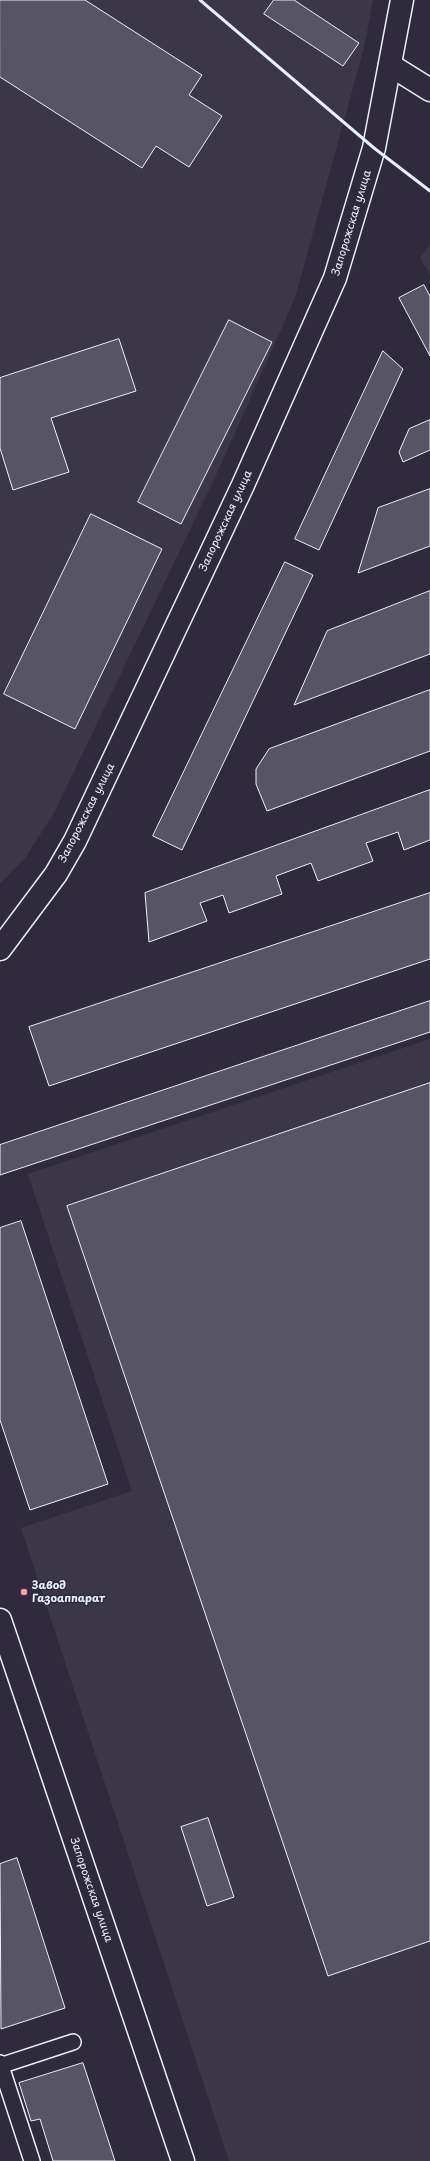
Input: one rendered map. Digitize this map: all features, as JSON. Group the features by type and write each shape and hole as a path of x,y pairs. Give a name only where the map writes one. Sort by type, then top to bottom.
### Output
{"main road":[{"name":"Запорожская улица","path":"0,949 56,874 75,841 243,485 335,278 374,148 402,0"},
{"path":"390,65 430,90"},
{"name":"Запорожская улица","path":"0,1620 183,2161"}],"lane":[{"path":"32,2161 0,2065 73,2042"}],"shaded area":[{"path":"0,0 373,0 364,48 295,298 218,471 54,813 25,858 0,884"},
{"path":"430,244 430,275 420,258"},
{"path":"430,1039 430,2161 229,2161 21,1528 132,1491 28,1174"}],"building":[{"path":"0,0 85,0 202,75 189,95 222,116 189,167 156,146 142,168 0,77"},
{"path":"274,0 294,0 359,43 343,66 264,14"},
{"path":"424,285 430,296 430,356 399,298"},
{"path":"229,320 272,342 181,524 138,502"},
{"path":"119,339 136,391 51,418 69,472 13,490 0,448 0,378"},
{"path":"383,351 403,369 319,550 295,539"},
{"path":"430,420 430,450 403,462 399,452 409,429"},
{"path":"430,489 430,546 358,573 378,508"},
{"path":"91,514 162,549 75,729 4,694"},
{"path":"285,562 313,575 182,850 153,836"},
{"path":"430,591 430,654 294,705 327,631"},
{"path":"430,690 430,751 267,811 256,784 256,769 269,749"},
{"path":"430,790 430,840 404,850 398,832 366,843 373,861 318,881 311,863 276,876 282,894 229,913 223,895 200,903 207,921 149,942 145,893"},
{"path":"430,893 430,959 49,1086 29,1027"},
{"path":"430,1001 430,1032 0,1175 0,1145"},
{"path":"430,1083 430,1941 328,1976 67,1206"},
{"path":"21,1221 108,1484 30,1510 0,1420 0,1228"},
{"path":"208,1818 234,1897 207,1906 181,1827"},
{"path":"17,1858 65,2008 1,2029 0,1864"},
{"path":"83,2063 115,2161 53,2161 40,2119 31,2121 19,2083"}],"railway":[{"path":"200,0 374,148 430,191"}],"place":[{"name":"Завод Газоаппарат","path":"24,1592"}]}
